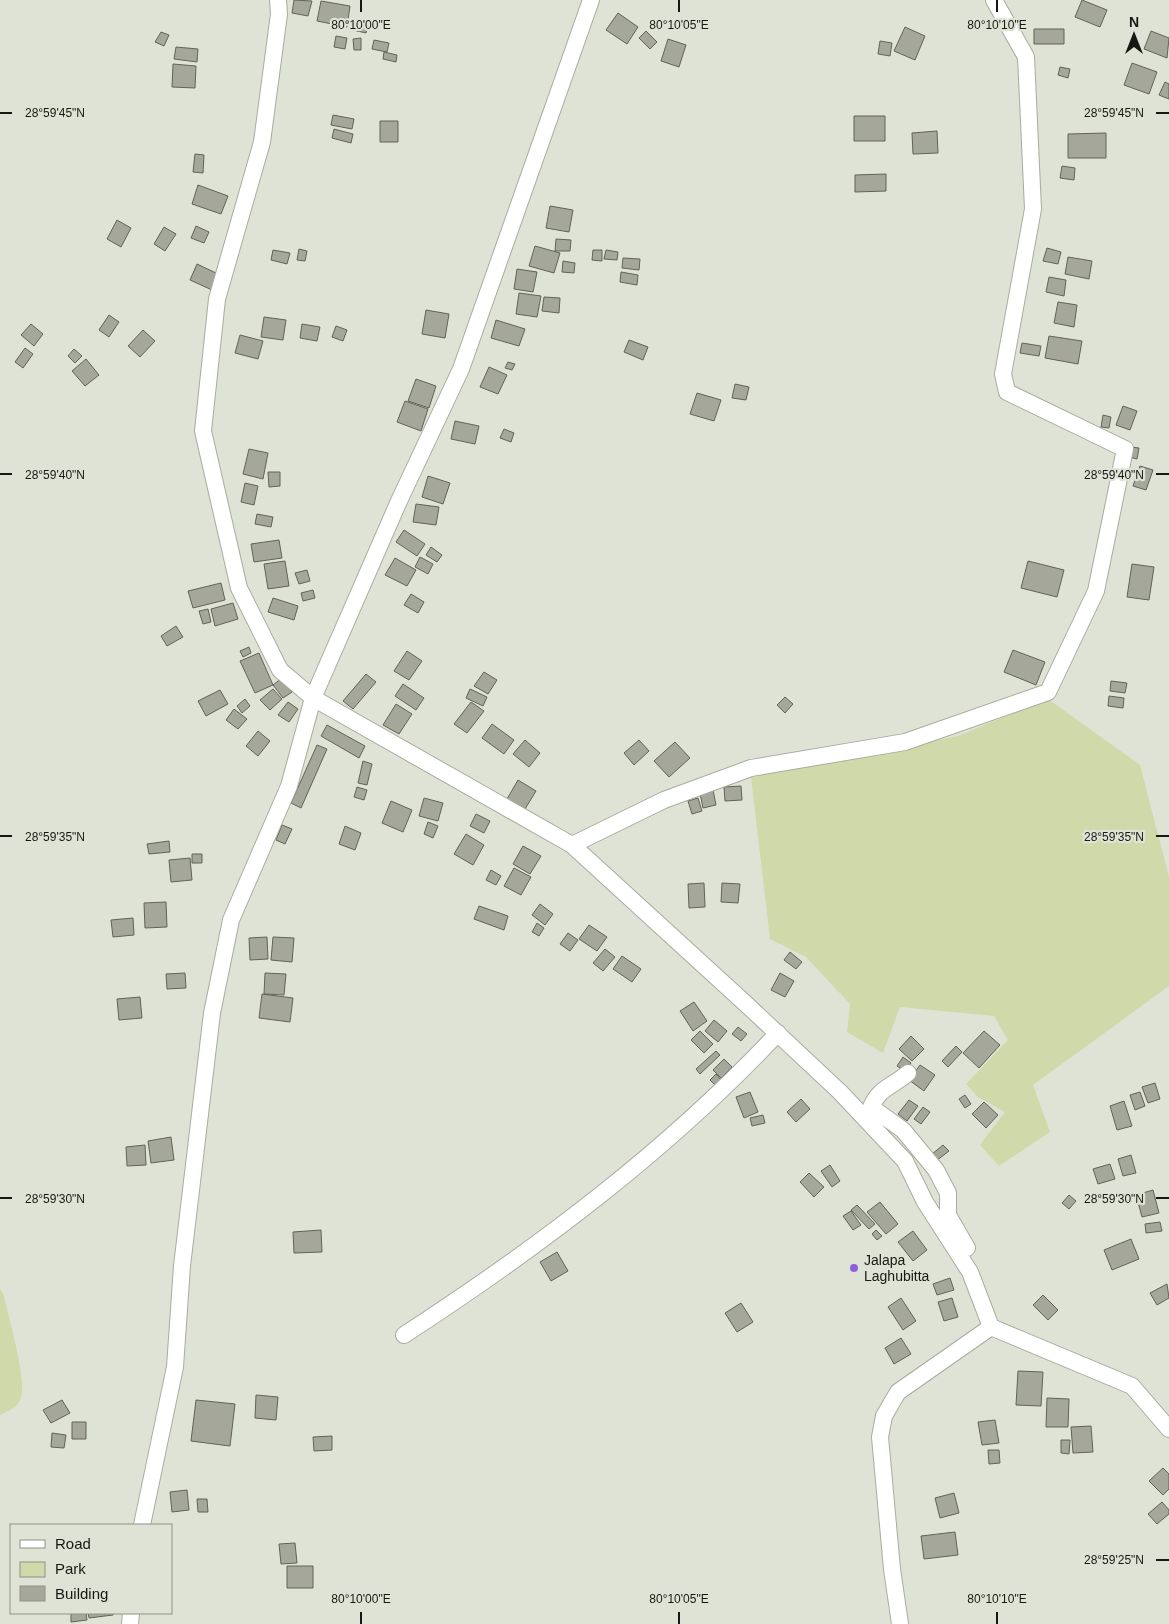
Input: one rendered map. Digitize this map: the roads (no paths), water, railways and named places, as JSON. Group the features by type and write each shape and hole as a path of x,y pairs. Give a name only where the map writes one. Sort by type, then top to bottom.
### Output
{"street":[{"path":"278,0 279,14 262,142 217,299 203,430 239,588 280,670 313,698 572,845 840,1092 905,1161 925,1202 970,1272 991,1327 1132,1386 1169,1429"},
{"path":"142,1524 175,1367 182,1266 212,1013 229,930 289,786 313,698 399,501 461,368 592,0"},
{"path":"572,845 664,800 751,768 905,742 1048,692 1096,590 1125,448 1007,392 1003,374 1033,209 1026,58 994,0"},
{"path":"404,1335 560,1228 608,1190 706,1105 778,1034"},
{"path":"908,1073 897,1083 877,1093 871,1107 903,1130 936,1170 948,1193 948,1215 967,1247 970,1272"},
{"path":"900,1624 892,1569 880,1436 884,1416 898,1392 991,1327"}],"place":[{"name":"Jalapa Laghubitta","path":"854,1268"}]}
